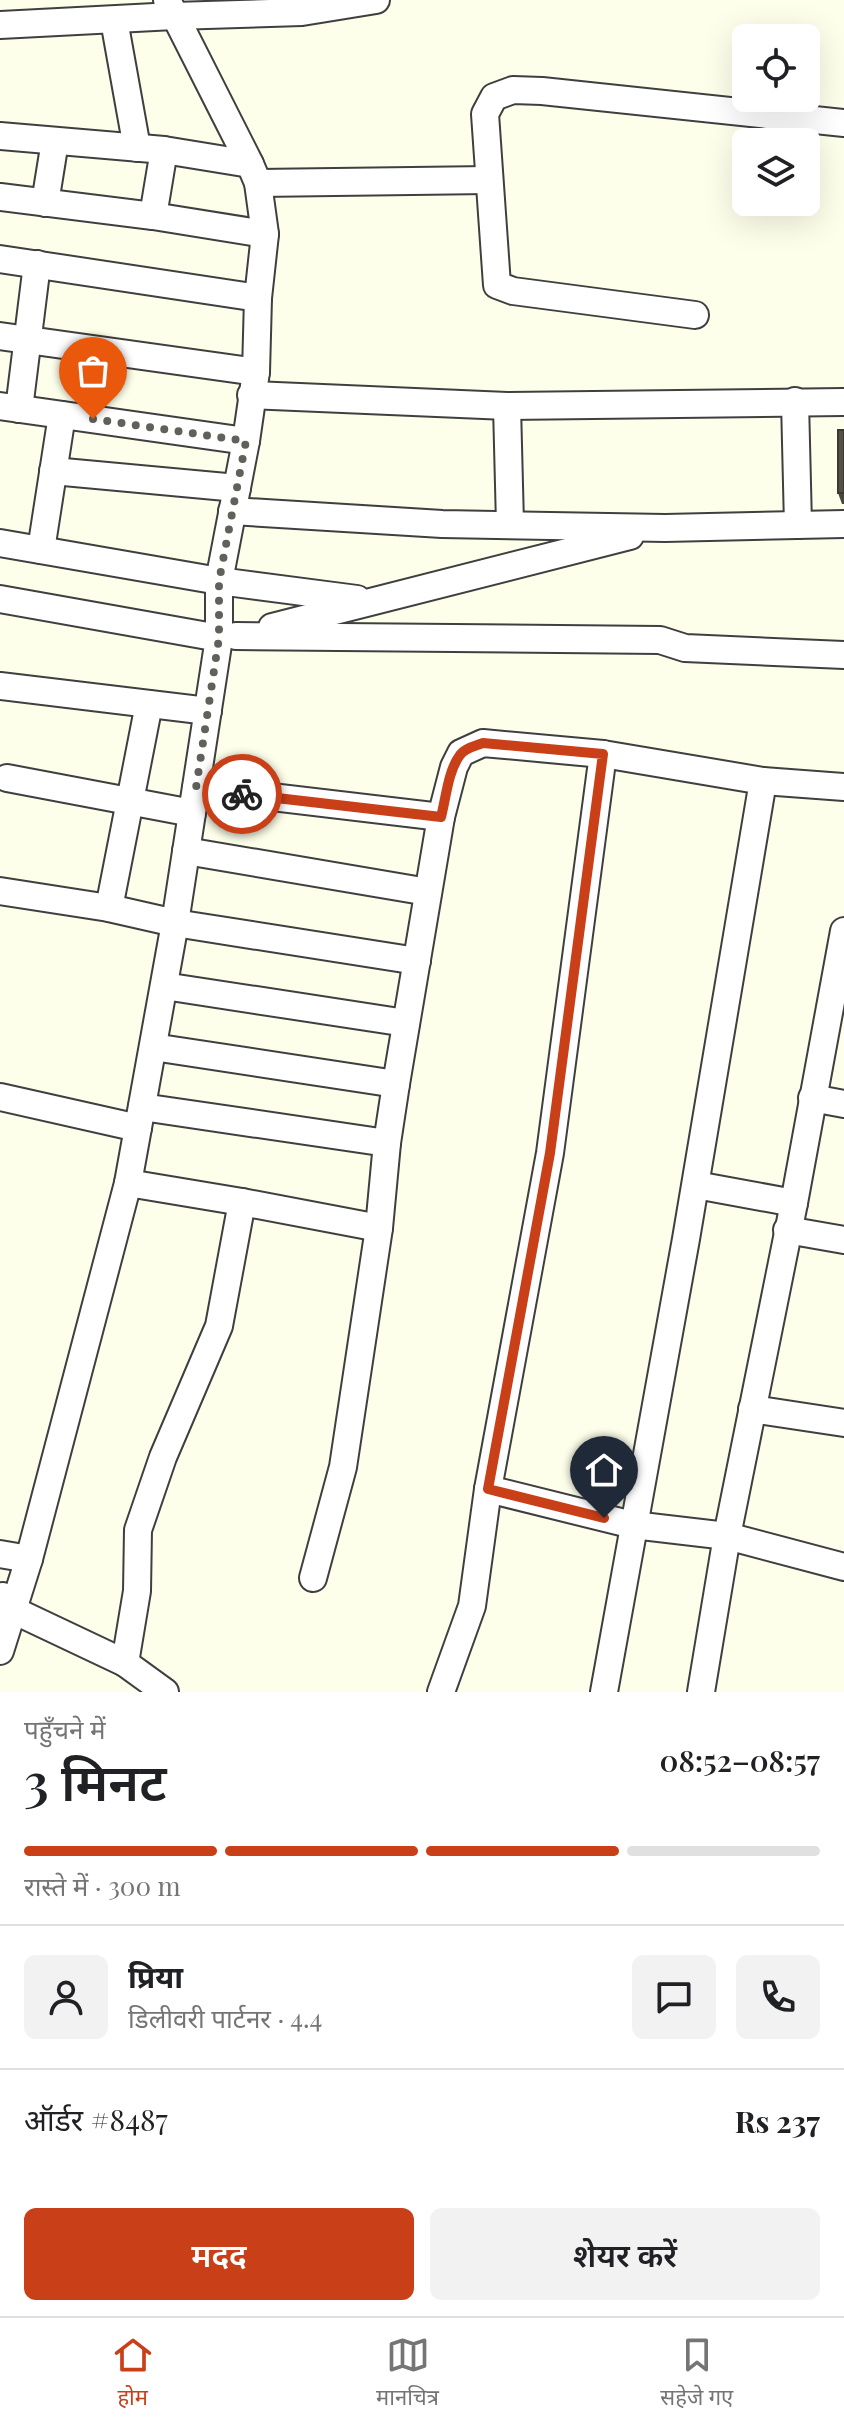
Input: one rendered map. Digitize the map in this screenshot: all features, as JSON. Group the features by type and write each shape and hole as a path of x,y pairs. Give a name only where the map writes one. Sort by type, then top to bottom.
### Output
{"street":[{"path":"0,25 114,20 171,8 303,6 374,0"},
{"path":"0,1651 6,1601 29,1559 128,1183 175,923 219,638 219,581 254,384 265,234 254,173 171,8"},
{"path":"114,20 137,148"},
{"path":"695,315 513,291 497,285 485,114 494,97 513,90 844,123"},
{"path":"0,136 164,150 254,173 489,180"},
{"path":"45,203 55,141"},
{"path":"153,216 164,150"},
{"path":"0,197 265,234"},
{"path":"0,259 258,298"},
{"path":"37,264 27,339 10,407 246,441"},
{"path":"0,336 254,384 507,406 844,402"},
{"path":"795,401 798,525"},
{"path":"507,406 510,524"},
{"path":"41,550 62,415"},
{"path":"53,471 235,500 442,524 665,528 844,524"},
{"path":"665,528 236,636 660,640 685,648 844,655"},
{"path":"0,543 219,581 373,601"},
{"path":"0,599 219,638"},
{"path":"0,686 208,711"},
{"path":"109,908 149,704"},
{"path":"313,1578 343,1467 406,1023 441,817 454,767 461,753 483,743 603,754 763,781 844,787"},
{"path":"441,1692 472,1606 488,1489 550,1153 603,754"},
{"path":"7,778 130,801 194,801 441,817"},
{"path":"604,1692 696,1185 763,781"},
{"path":"186,851 428,892"},
{"path":"0,891 109,908 175,923 417,961"},
{"path":"701,1692 727,1536 843,940"},
{"path":"164,986 406,1023"},
{"path":"153,1047 396,1084"},
{"path":"0,1097 140,1117 387,1143"},
{"path":"812,1098 844,1104"},
{"path":"128,1183 379,1228"},
{"path":"696,1185 794,1203"},
{"path":"125,1663 137,1591 138,1530 163,1457 219,1326 242,1202"},
{"path":"787,1230 844,1240"},
{"path":"752,1409 844,1423"},
{"path":"488,1489 633,1525 727,1536 844,1567"},
{"path":"0,1554 29,1559"},
{"path":"6,1601 125,1663 165,1692"}],"building":[{"path":"838,430 844,430 844,493 838,493"}],"way so far":[{"path":"93,419 246,441 219,581 219,638 196,788 242,794"}],"route":[{"path":"242,794 441,817 454,767 461,753 470,747 483,743 603,754 550,1153 488,1489 604,1518"}]}
